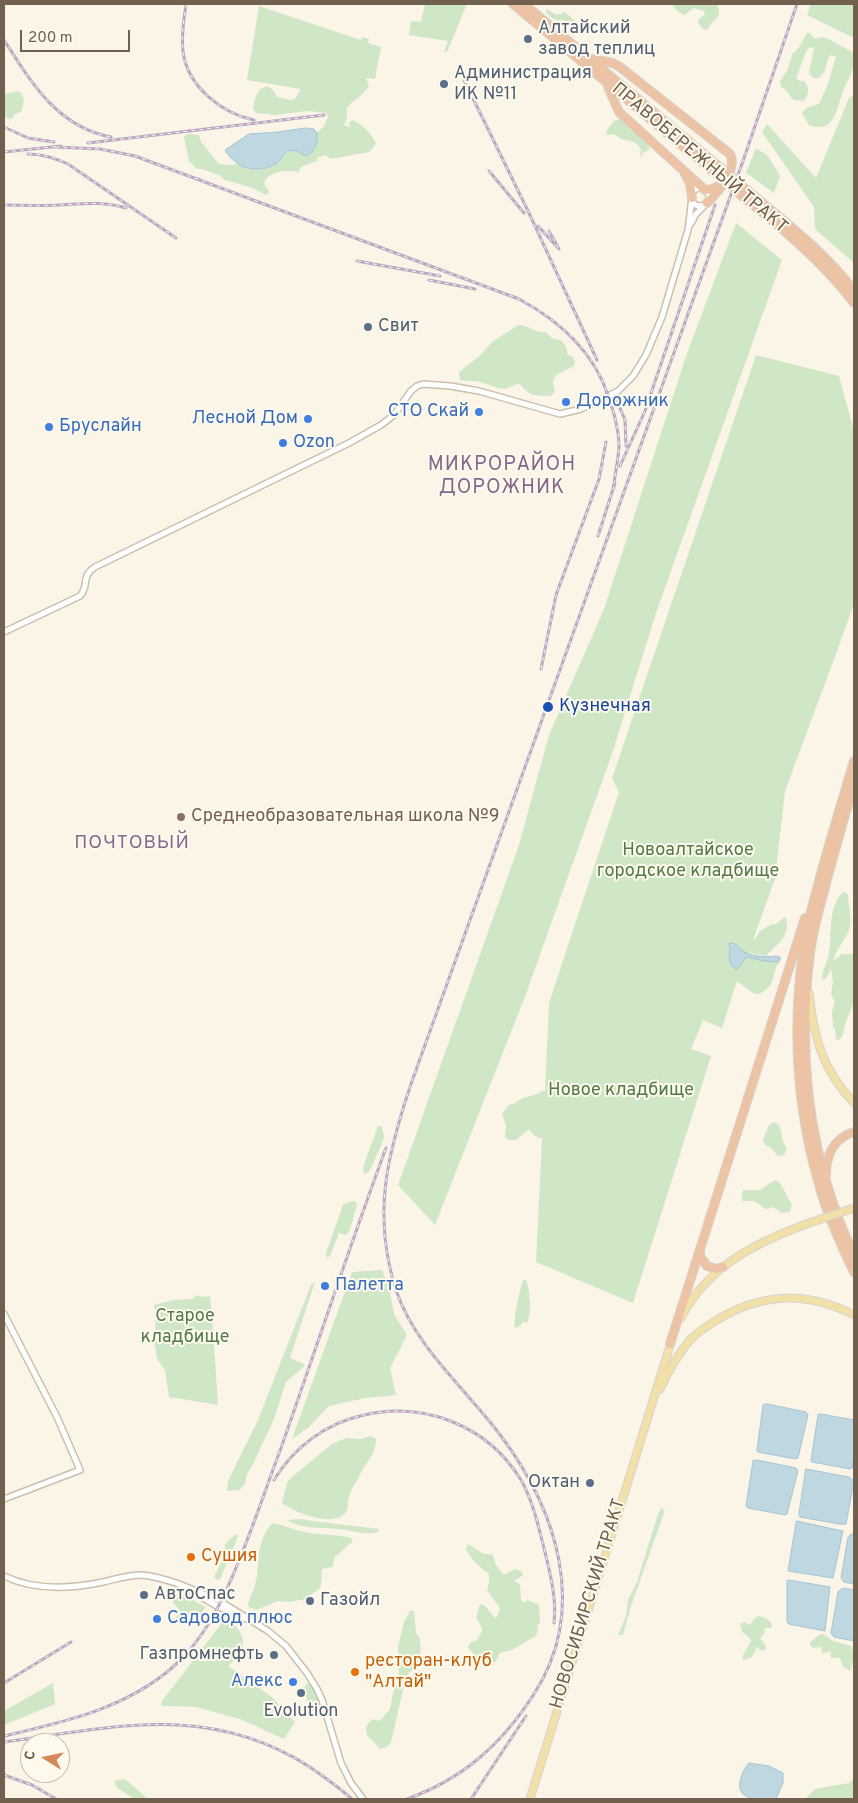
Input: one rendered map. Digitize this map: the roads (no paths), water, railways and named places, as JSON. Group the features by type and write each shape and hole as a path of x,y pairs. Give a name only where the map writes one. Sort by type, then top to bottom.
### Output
{"highway":[{"name":"ПРАВОБЕРЕЖНЫЙ ТРАКТ","path":"513,4 608,78 713,167 817,250 854,291"},
{"name":"ПРАВОБЕРЕЖНЫЙ ТРАКТ","path":"524,4 590,58 637,109 713,167"},
{"path":"590,58 613,63 620,67 730,154 732,170 707,203"},
{"path":"620,67 614,67 608,78 619,112 705,190 723,183"},
{"path":"619,112 629,107 637,109"},
{"path":"682,171 690,184 692,198"},
{"name":"ПРАВОБЕРЕЖНЫЙ ТРАКТ","path":"745,193 812,255 854,303"},
{"path":"854,761 832,846 810,952 805,1016 806,1079 813,1130 827,1187 854,1256"},
{"path":"670,1344 700,1244 854,785"},
{"path":"832,846 809,920 803,951 798,1016 799,1080 806,1132 820,1189 831,1220 854,1272"},
{"path":"827,1187 827,1162 833,1146 842,1137 854,1132"},
{"path":"700,1244 700,1256 707,1266 717,1269 723,1267"}],"main road":[{"path":"808,982 813,1020 825,1063 836,1082 854,1103"},
{"path":"650,1410 678,1322 688,1306 723,1267 740,1254 761,1242 854,1208"},
{"path":"650,1410 671,1366 690,1340 710,1324 744,1306 768,1299 791,1297 831,1304 854,1315"},
{"name":"НОВОСИБИРСКИЙ ТРАКТ","path":"530,1799 650,1410"}],"street":[{"path":"4,632 72,600 84,592 85,578 90,570 349,443 381,425 394,415 411,391 420,385 433,384 479,391 560,414 581,410 618,391 627,384 646,356 662,317 688,230 692,198 696,190 700,188 705,190 709,196 707,203 698,212 688,230"},
{"path":"692,198 698,206 707,203"},
{"path":"4,1314 57,1417 80,1470 4,1499"},
{"path":"4,1576 28,1585 45,1588 79,1586 132,1576 157,1577 218,1600 268,1631 286,1646 312,1679 322,1700 341,1763 363,1799"}],"water":[{"path":"306,128 314,129 317,133 317,141 312,152 306,156 291,150 277,163 263,169 242,166 235,162 225,150 249,134"},
{"path":"732,943 744,952 761,956 777,956 780,957 780,960 779,962 763,961 748,957 744,959 737,970 731,965 729,960 729,944"},
{"path":"767,1404 806,1412 808,1415 798,1458 758,1452 763,1405"},
{"path":"818,1415 854,1420 854,1458 852,1468 812,1462"},
{"path":"757,1460 796,1468 798,1471 787,1514 748,1508 746,1506 753,1461"},
{"path":"806,1469 849,1477 854,1481 846,1524 800,1517"},
{"path":"797,1521 843,1531 833,1578 788,1571"},
{"path":"854,1534 854,1584 844,1582 841,1578 848,1537"},
{"path":"787,1581 830,1587 825,1631 787,1622"},
{"path":"843,1588 854,1590 854,1641 834,1637 831,1633 838,1592"},
{"path":"749,1763 769,1766 783,1773 783,1783 776,1799 751,1798 742,1793 740,1781 743,1771"}],"railway":[{"path":"186,4 182,45 191,76 208,96 218,104 230,111 254,120"},
{"path":"407,1799 446,1781 479,1758 495,1744 522,1712 551,1662 560,1628 562,1595 559,1561 551,1528 538,1496 521,1465 501,1436 428,1349 405,1311 396,1290 385,1236 384,1211 389,1161 402,1110 411,1084 743,161 797,4"},
{"path":"4,40 35,87 61,113 75,124 92,132 111,137"},
{"path":"464,80 529,213 597,360"},
{"path":"88,143 324,115"},
{"path":"4,127 28,138 54,142"},
{"path":"4,152 61,146"},
{"path":"55,147 100,149 135,156 519,299 534,308 561,327 573,339 584,351 602,379 616,421 618,434 619,452 613,489"},
{"path":"28,154 49,157 68,164 176,238"},
{"path":"489,171 524,213"},
{"path":"4,205 109,204 126,208"},
{"path":"620,466 645,411 715,205"},
{"path":"538,226 559,249 549,231"},
{"path":"357,261 440,276"},
{"path":"429,280 475,289"},
{"path":"615,396 625,420 626,446"},
{"path":"541,669 556,595 599,479 606,442"},
{"path":"598,536 615,483"},
{"path":"4,1736 93,1712 135,1694 185,1656 213,1617 251,1531 386,1148"},
{"path":"274,1480 291,1457 312,1438 337,1424 364,1415 387,1412 410,1412 432,1415 453,1422 473,1432 491,1445 507,1461 521,1480 529,1496 551,1576 555,1604 554,1623"},
{"path":"4,1683 71,1642"},
{"path":"471,1799 526,1716"},
{"path":"4,1742 123,1726 160,1724 198,1727 235,1734 272,1747 310,1767 352,1799"},
{"path":"4,1775 32,1785 56,1799"}],"place":[{"name":"Алтайский завод теплиц","path":"528,39"},
{"name":"Администрация ИК №11","path":"444,84"},
{"name":"Свит","path":"368,327"},
{"name":"Дорожник","path":"566,402"},
{"name":"СТО Скай","path":"479,412"},
{"name":"Лесной Дом","path":"308,419"},
{"name":"Бруслайн","path":"49,427"},
{"name":"Ozon","path":"283,443"},
{"name":"Кузнечная","path":"548,707"},
{"name":"Среднеобразовательная школа №9","path":"181,817"},
{"name":"Палетта","path":"325,1286"},
{"name":"Октан","path":"590,1483"},
{"name":"Сушия","path":"191,1557"},
{"name":"АвтоСпас","path":"144,1595"},
{"name":"Газойл","path":"310,1601"},
{"name":"Садовод плюс","path":"157,1619"},
{"name":"Газпромнефть","path":"274,1655"},
{"name":"ресторан-клуб \"Алтай\"","path":"355,1672"},
{"name":"Алекс","path":"293,1682"},
{"name":"Evolution","path":"301,1693"}],"district":[{"name":"МИКРОРАЙОН ДОРОЖНИК","path":"502,478"},
{"name":"ПОЧТОВЫЙ","path":"132,844"}],"park label":[{"name":"Новоалтайское городское кладбище","path":"688,861"},
{"name":"Новое кладбище","path":"621,1091"},
{"name":"Старое кладбище","path":"185,1327"}]}
